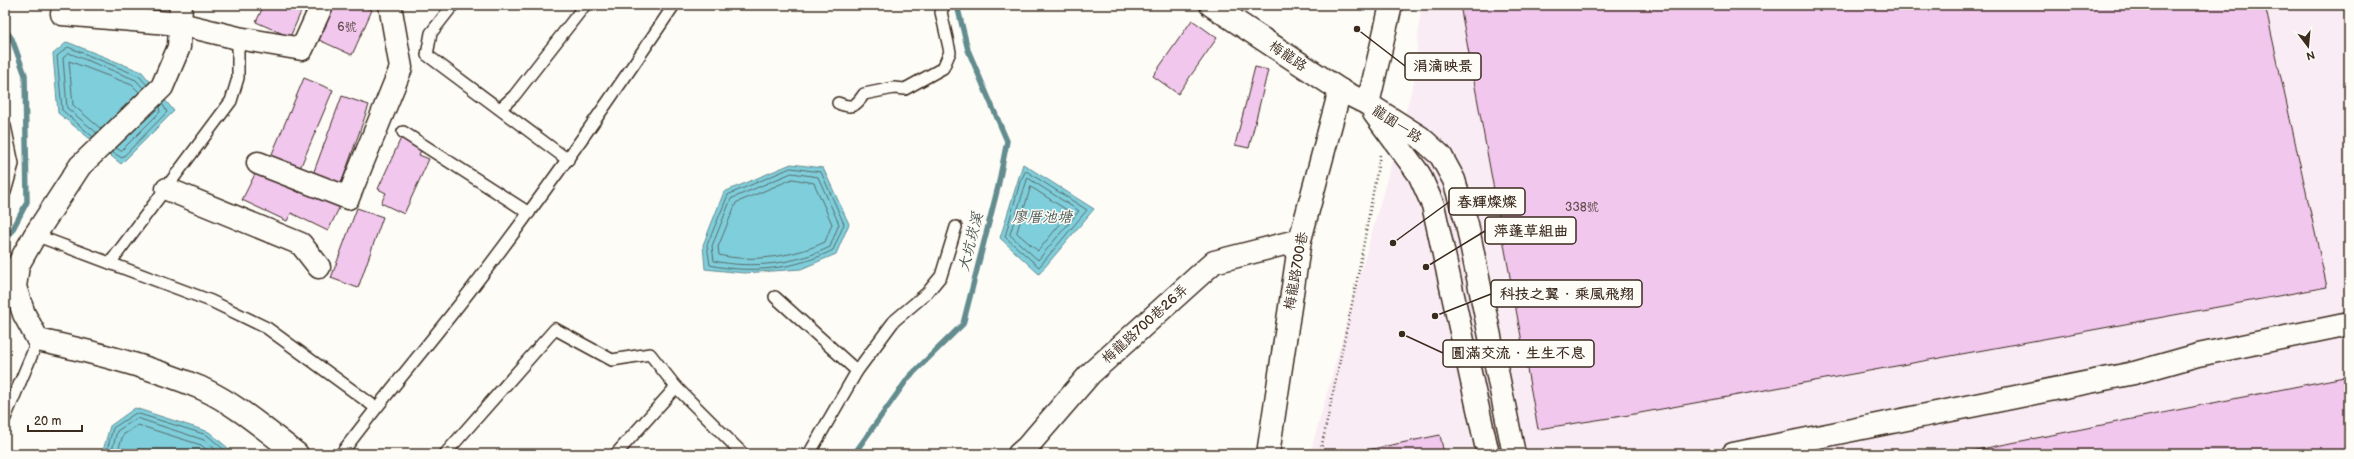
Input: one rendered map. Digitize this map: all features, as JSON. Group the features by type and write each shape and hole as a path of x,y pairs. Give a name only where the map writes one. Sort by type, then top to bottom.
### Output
{"street":[{"path":"62,14 181,14 238,38 302,49 322,5"},
{"path":"258,163 348,198 401,68 390,5"},
{"name":"梅龍路","path":"1211,5 1340,90 1368,104"},
{"path":"1368,104 1392,5"},
{"path":"181,14 179,48 162,87 80,166 35,235 18,265 16,287 24,314 38,340 107,355 202,389 252,419 297,454"},
{"name":"梅龍路700巷","path":"1268,454 1300,240 1340,90"},
{"name":"龍園一路","path":"1368,104 1418,174 1433,205 1488,454"},
{"name":"龍園一路","path":"1368,104 1420,137 1441,156 1454,180 1467,224 1514,454"},
{"path":"166,189 301,244 319,267"},
{"name":"梅龍路700巷26弄","path":"1019,454 1027,447 1090,374 1214,262 1300,240"},
{"path":"1733,454 2134,373 2198,355 2349,324"}],"lane":[{"path":"453,5 431,34 427,55 568,160"},
{"path":"500,109 514,96 585,5"},
{"path":"341,454 375,407 475,284 529,213 568,160 674,5"},
{"path":"838,103 849,108 856,105 864,94 894,88 905,89 943,68 950,52 941,12 944,5"},
{"path":"110,263 231,101 238,78 238,38"},
{"path":"5,126 13,164 5,192"},
{"path":"403,132 529,213"},
{"path":"809,454 857,371 894,321 927,293 941,276 956,227"},
{"path":"35,235 211,301 267,328 375,407"},
{"path":"775,297 857,371"},
{"path":"445,454 555,329 612,360 650,354 676,387 743,454"},
{"path":"5,418 38,340"},
{"path":"616,454 676,387"}],"path":[{"path":"1320,454 1357,280 1385,127"}],"shaded area":[{"path":"1421,5 2349,5 2349,454 1310,454 1414,82"}],"water":[{"path":"67,42 142,72 174,111 121,164 58,113 53,54"},
{"path":"791,164 823,168 849,224 836,254 801,269 744,273 705,269 703,245 724,192"},
{"name":"廖厝池塘","path":"1023,164 1094,209 1039,274 1000,238"},
{"path":"135,408 209,432 235,454 102,454 110,426"}],"building":[{"path":"264,5 304,5 290,37 256,22"},
{"path":"335,5 360,5 372,10 352,55 319,40"},
{"path":"1460,5 2265,5 2327,287 1629,415 1538,429"},
{"path":"1192,20 1217,38 1178,94 1153,76"},
{"path":"1255,67 1268,70 1249,148 1235,145"},
{"path":"304,78 333,90 298,173 269,161"},
{"path":"342,96 369,105 341,184 313,174"},
{"path":"401,138 422,148 419,155 429,159 404,214 381,203 386,193 378,189"},
{"path":"256,172 300,193 302,188 340,206 328,231 291,213 287,221 242,200"},
{"path":"357,208 383,217 358,288 331,278"},
{"path":"2349,376 2349,454 1956,454"},
{"path":"1440,435 1444,454 1348,454"}],"waterway":[{"name":"大坑崁溪","path":"854,454 909,377 963,324 998,187 1007,141 968,50 957,5"},
{"path":"5,29 12,39 25,75 27,202 5,244"}],"place":[{"name":"涓滴映景","path":"1357,29"},
{"name":"春輝燦燦","path":"1393,243"},
{"name":"萍蓬草組曲","path":"1426,267"},
{"name":"科技之翼．乘風飛翔","path":"1435,316"},
{"name":"圓滿交流．生生不息","path":"1402,334"}]}
